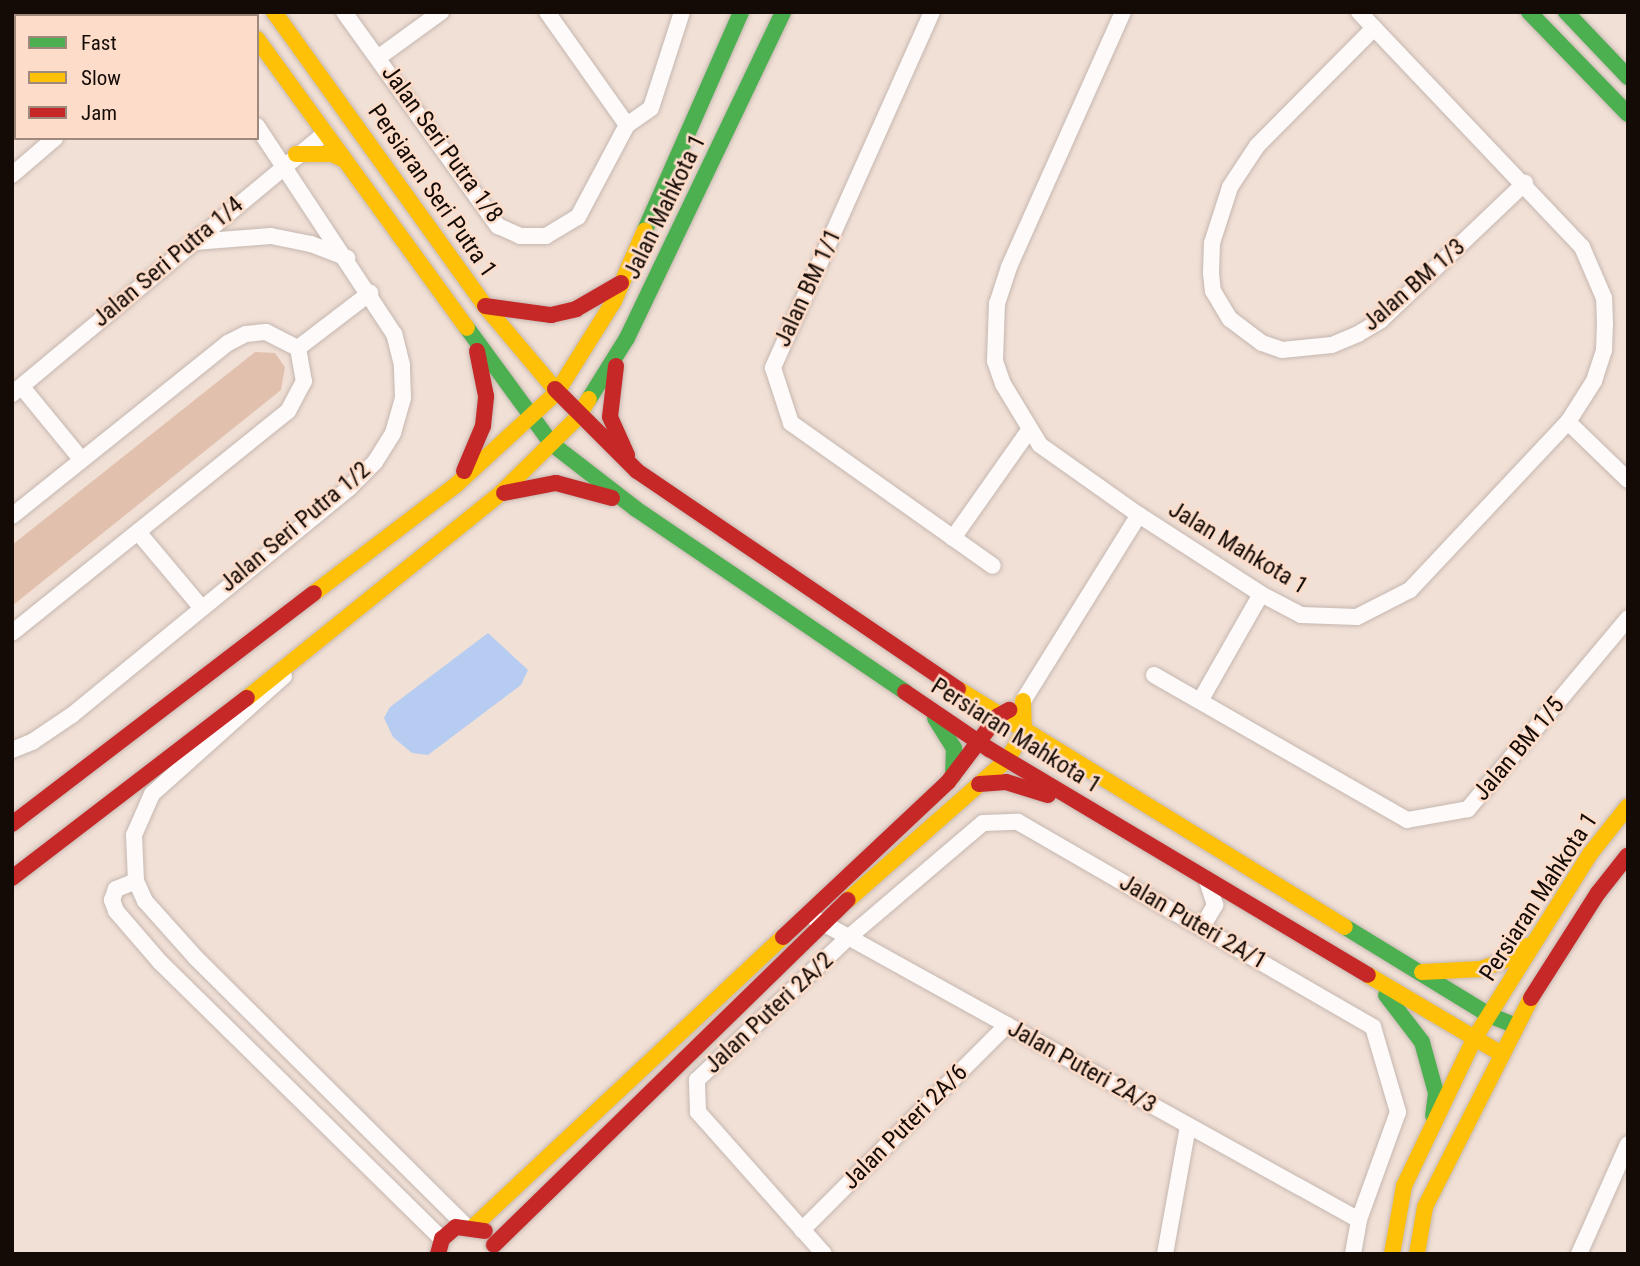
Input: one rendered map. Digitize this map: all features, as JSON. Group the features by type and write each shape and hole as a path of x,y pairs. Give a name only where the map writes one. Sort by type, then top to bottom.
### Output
{"street":[{"name":"Persiaran Seri Putra 1","path":"274,12 485,306 578,417"},
{"name":"Jalan Seri Putra 1/8","path":"344,12 379,57 498,226 520,236 546,236 578,217 627,125 650,108 682,12"},
{"path":"379,57 441,12"},
{"path":"547,12 627,125"},
{"name":"Jalan Mahkota 1","path":"12,878 298,658 501,493 578,417 627,338 783,12"},
{"name":"Jalan BM 1/1","path":"932,12 773,368 791,423 993,566"},
{"name":"Jalan Mahkota 1","path":"1123,12 1035,206 997,303 995,361 1003,384 1040,445 1139,515 1261,594 1301,615 1357,617 1410,590 1568,422 1594,381 1604,350 1604,298 1582,247 1525,183 1359,12"},
{"path":"1566,12 1628,77"},
{"name":"Jalan Mahkota 1","path":"12,824 456,485 557,392 622,282 737,15"},
{"path":"1537,15 1628,114"},
{"name":"Jalan BM 1/3","path":"1374,28 1264,138 1230,187 1215,230 1211,273 1213,291 1230,319 1262,344 1282,350 1332,345 1358,334 1381,320 1525,183"},
{"path":"259,42 530,419"},
{"path":"290,158 307,132 308,108"},
{"name":"Jalan Seri Putra 1/2","path":"12,750 33,742 72,715 200,606 349,488 375,462 393,433 403,398 402,365 394,334 290,158 259,128"},
{"path":"326,133 367,138"},
{"name":"Jalan Seri Putra 1/4","path":"17,391 290,158 326,133"},
{"path":"12,175 51,140"},
{"path":"290,158 332,154 345,160"},
{"path":"191,243 271,236 311,244 347,258"},
{"path":"485,306 527,315 551,315 576,309 622,282"},
{"path":"299,348 370,293"},
{"path":"12,516 246,334 266,332 299,348"},
{"path":"456,485 475,450 485,406 483,365 470,332"},
{"path":"627,338 613,375 610,417 615,436 637,471"},
{"path":"12,633 288,411 304,381 299,348"},
{"path":"17,391 82,459"},
{"name":"Persiaran Mahkota 1","path":"578,417 637,471 998,716 1489,1015 1514,1025"},
{"name":"Persiaran Mahkota 1","path":"530,419 552,444 636,509 981,744 1500,1053"},
{"path":"1568,422 1628,480"},
{"path":"953,538 1030,429"},
{"path":"501,493 556,483 589,490 636,509"},
{"path":"136,881 116,889 112,900 116,911 160,962 440,1247 470,1226 953,776 981,744 998,716 1023,701 1139,515"},
{"path":"138,532 200,606"},
{"path":"1200,701 1261,594"},
{"name":"Jalan BM 1/5","path":"1154,675 1407,820 1468,808 1628,618"},
{"path":"298,658 271,692 152,794 134,835 136,881 145,901 196,958 495,1249 821,923 1007,760 1024,732 1023,701"},
{"path":"926,706 954,748 953,776"},
{"path":"979,784 1006,782 1080,804"},
{"name":"Persiaran Mahkota 1","path":"1392,1254 1404,1186 1474,1039 1590,854 1628,806"},
{"name":"Jalan Puteri 2A/1","path":"849,937 983,823 1018,822 1373,1027 1398,1112 1359,1220 1353,1254"},
{"name":"Persiaran Mahkota 1","path":"1417,1254 1425,1208 1514,1025 1598,893 1628,855"},
{"path":"1202,927 1215,905 1207,880"},
{"path":"1215,905 1256,909"},
{"name":"Jalan Puteri 2A/3","path":"806,912 821,923 1359,1220"},
{"name":"Jalan Puteri 2A/2","path":"824,1254 698,1112 697,1080 849,937"},
{"path":"1417,971 1448,974 1481,970 1509,959 1537,937"},
{"path":"1370,977 1422,1042 1436,1094 1432,1128"},
{"name":"Jalan Puteri 2A/6","path":"802,1230 1007,1025"},
{"path":"1164,1254 1188,1126"},
{"path":"1579,1254 1628,1144"}],"shaded area":[{"path":"255,352 275,353 285,367 281,390 12,606 12,545"}],"water":[{"path":"488,633 528,670 521,685 428,755 412,753 393,737 384,718 390,707"}],"traffic: fast":[{"path":"645,230 741,12"},
{"path":"589,399 627,338 783,12"},
{"path":"1529,12 1628,114"},
{"path":"1566,12 1628,77"},
{"path":"467,328 552,444 636,509 905,692"},
{"path":"935,718 954,748 953,776"},
{"path":"1345,927 1489,1015 1514,1025"},
{"path":"1386,995 1422,1042 1436,1093 1433,1116"}],"traffic: slow":[{"path":"274,12 485,306 555,389"},
{"path":"259,42 467,328"},
{"path":"296,154 332,154 345,160"},
{"path":"314,593 456,485 557,392 614,301 645,230"},
{"path":"247,698 501,493 578,417 589,399"},
{"path":"958,689 1345,927"},
{"path":"848,900 1007,760 1024,732 1023,701"},
{"path":"1392,1254 1404,1186 1474,1039 1590,854 1628,806"},
{"path":"474,1226 783,937"},
{"path":"1422,972 1481,969 1509,959 1527,946"},
{"path":"1368,975 1500,1053"},
{"path":"1417,1254 1425,1207 1531,998"}],"traffic: jam":[{"path":"485,306 551,315 576,309 621,283"},
{"path":"464,471 483,426 486,396 477,351"},
{"path":"616,366 610,417 627,455"},
{"path":"555,389 637,471 958,689"},
{"path":"504,493 556,483 612,498"},
{"path":"12,824 314,593"},
{"path":"905,692 989,749 1368,975"},
{"path":"12,878 247,698"},
{"path":"783,937 948,782 998,716 1009,710"},
{"path":"979,784 1006,782 1048,795"},
{"path":"1531,998 1598,893 1628,855"},
{"path":"494,1245 848,900"},
{"path":"438,1254 442,1239 456,1227 485,1231"}]}
